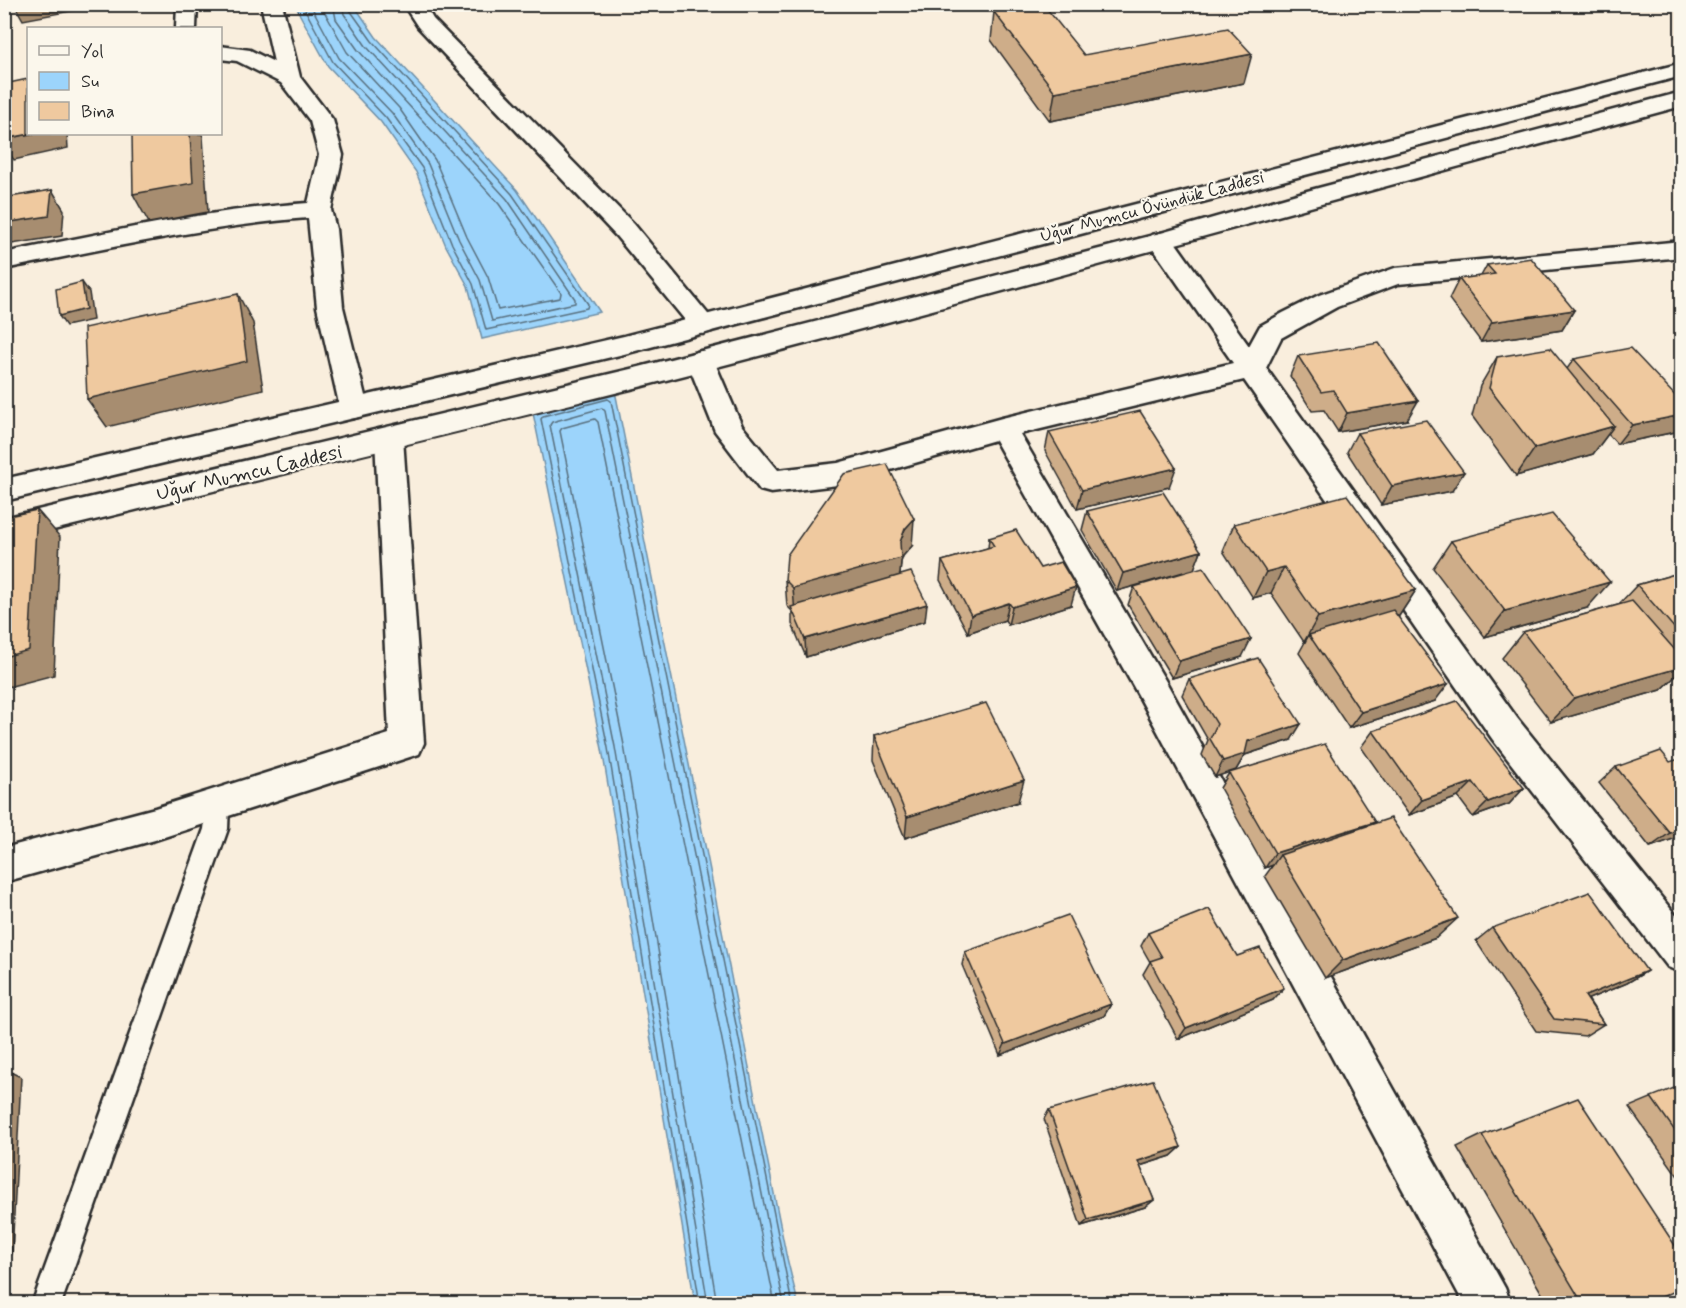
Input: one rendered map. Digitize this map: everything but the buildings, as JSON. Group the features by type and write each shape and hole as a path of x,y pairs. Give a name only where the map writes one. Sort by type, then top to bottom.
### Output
{"street":[{"path":"186,4 186,27"},
{"path":"271,4 289,78 321,120 331,155 319,210 323,229 330,307 354,408"},
{"path":"412,4 425,24 625,230 703,325"},
{"path":"222,52 242,55 289,78"},
{"name":"Uğur Mumcu Övündük Caddesi","path":"484,378 703,325 1682,69"},
{"name":"Uğur Mumcu Övündük Caddesi","path":"494,413 1161,241 1316,196 1682,99"},
{"path":"4,261 177,226 250,215 319,210"},
{"path":"1161,241 1505,729 1682,954"},
{"path":"701,361 729,431 771,482 838,474 1002,428 1252,368 1270,332 1328,301 1395,276 1682,249"},
{"name":"Uğur Mumcu Caddesi","path":"4,489 484,378"},
{"name":"Uğur Mumcu Caddesi","path":"4,530 494,413"},
{"path":"1002,428 1153,690 1418,1178 1490,1304"},
{"path":"4,865 218,804 407,743 389,438"}],"lane":[{"path":"46,1304 216,829 218,804"}],"water":[{"path":"296,5 354,5 376,37 517,190 600,312 482,339 468,286 446,246 416,172 381,122 328,66"},
{"path":"615,391 786,1254 798,1303 695,1303 602,749 533,413"}]}
